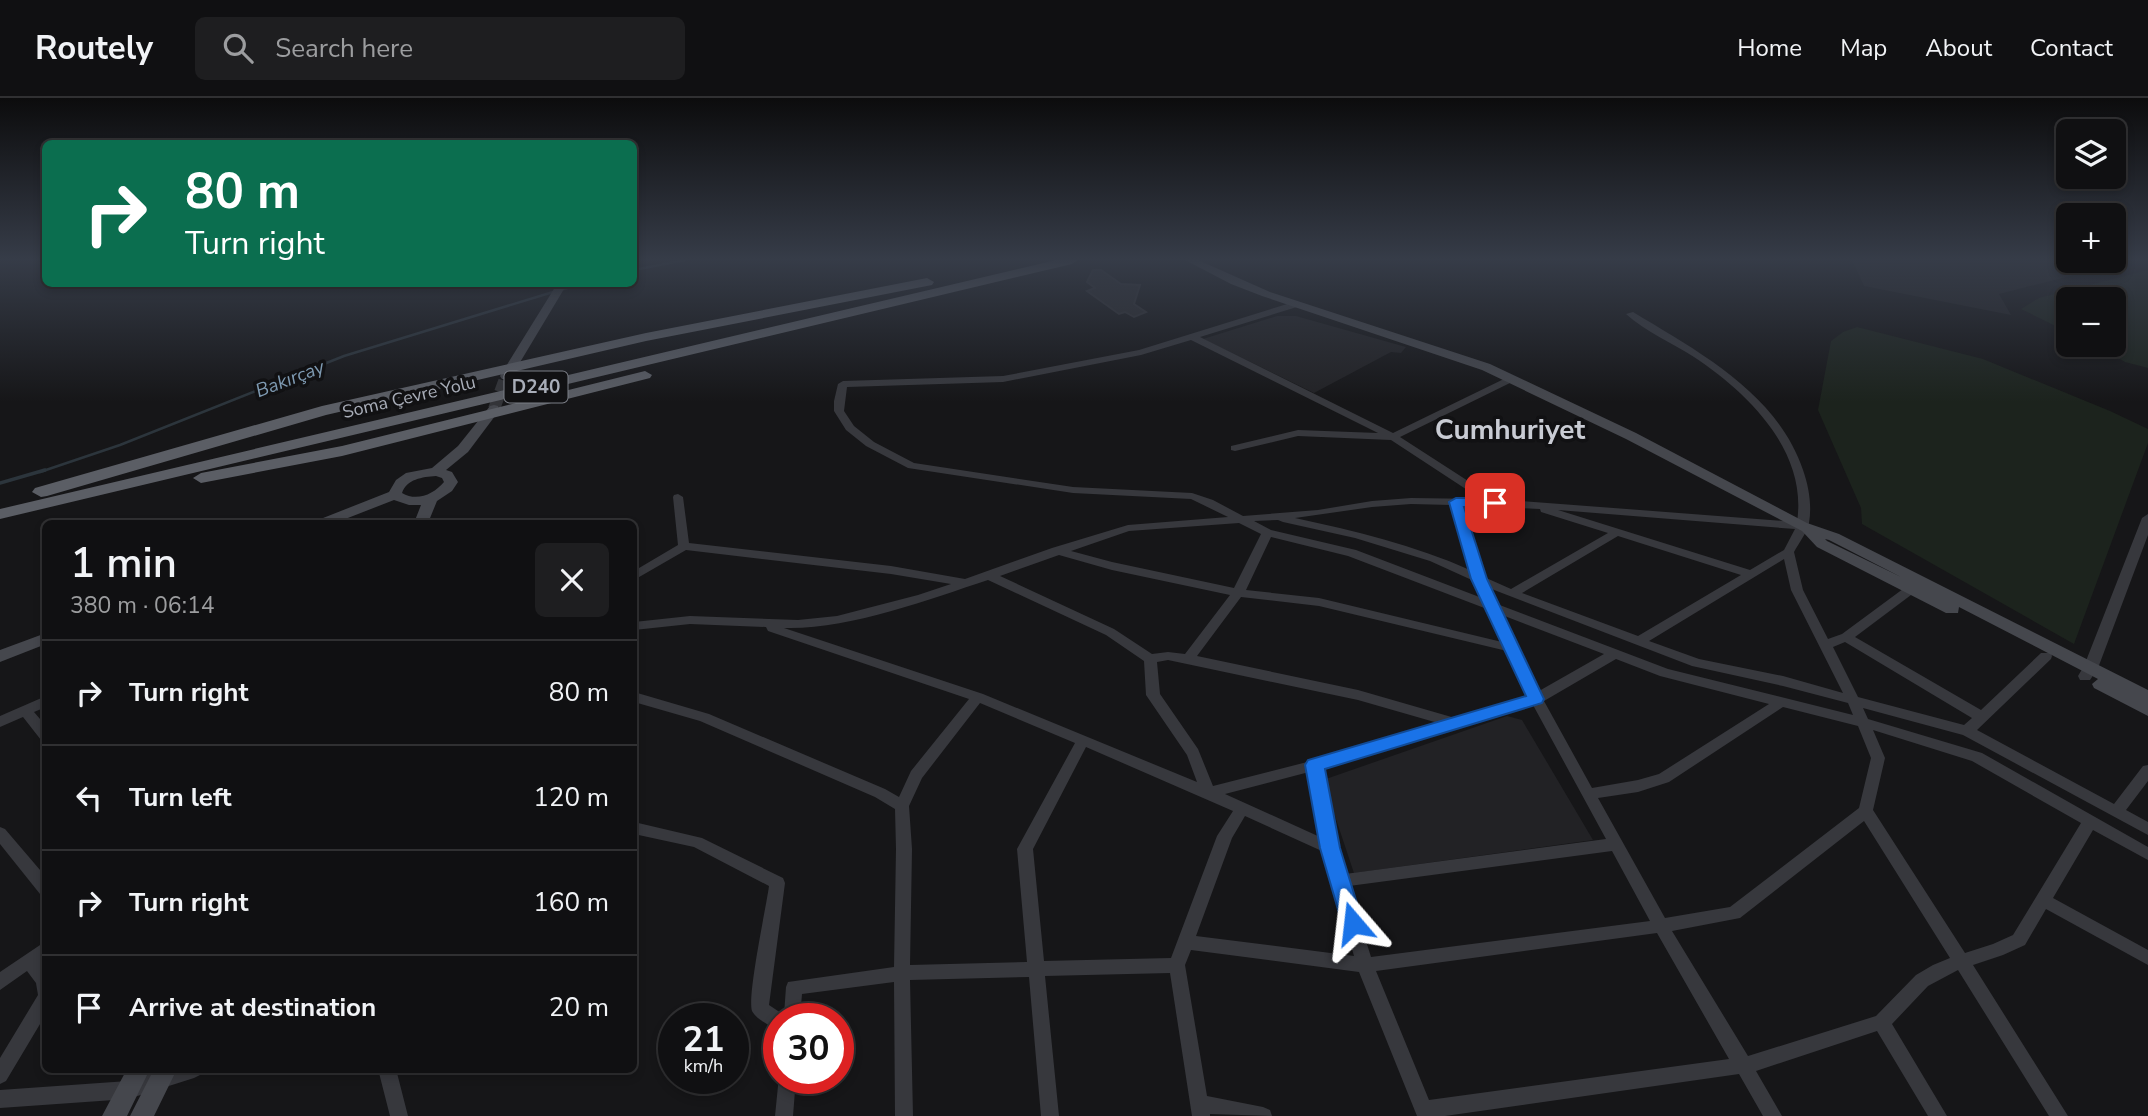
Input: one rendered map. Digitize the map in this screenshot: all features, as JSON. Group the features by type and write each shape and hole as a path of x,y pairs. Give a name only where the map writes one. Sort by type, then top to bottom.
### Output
{"highway":[{"path":"2,508 322,411 509,373 646,337 801,308"},
{"name":"Soma Çevre Yolu","path":"2,508 847,308"},
{"path":"2,508 269,467 848,322 894,308"}],"main road":[{"path":"509,373 548,308"},
{"path":"1308,308 1438,349 1511,379 1631,436 1802,526 1834,537 2088,672 2148,710"},
{"path":"395,495 398,485 411,477 436,471 463,449 492,412"},
{"path":"395,495 404,500 431,498 444,491 451,482 447,475 436,471"},
{"path":"331,520 395,495"},
{"path":"422,520 431,498"},
{"path":"1802,526 1822,544 2046,656 2148,697"},
{"path":"0,656 42,640"},
{"path":"114,1116 137,1073"},
{"path":"142,1116 163,1074"}],"street":[{"path":"1286,308 1132,354 1003,379 843,384 838,403 840,414 855,433 892,458 912,466 1073,491 1192,496 1209,502 1267,533 1352,554 1665,673 1862,722 1977,757 2148,854"},
{"path":"1630,314 1725,374 1755,400 1776,425 1797,465 1805,502 1802,526 1788,552 1748,573 1639,641"},
{"path":"1193,337 1393,437 1495,503"},
{"path":"1235,448 1298,433 1393,437 1511,379"},
{"path":"678,497 684,546"},
{"path":"1456,502 1479,579 1536,699 1661,926 1773,1116"},
{"path":"637,626 690,620 798,624 838,620 922,598 1128,528 1318,513 1372,504 1495,503 1802,526"},
{"path":"1532,505 1748,573"},
{"path":"1269,516 1395,545 1434,558 1512,594 1697,663 1783,681 1967,731 2148,828"},
{"path":"2088,672 2148,518"},
{"path":"1188,659 1238,593 1267,533"},
{"path":"1512,594 1616,533"},
{"path":"637,574 684,546 891,570 966,583"},
{"path":"1055,551 1238,593 1319,601 1511,648"},
{"path":"1185,942 1366,965 1661,926 1734,913 1866,811 1878,758 1853,699 1797,590 1788,552"},
{"path":"988,575 1110,632 1150,659 1168,656 1188,659 1358,695 1455,723"},
{"path":"1825,645 1846,637 1911,589"},
{"path":"759,623 978,698 1209,793 1330,848"},
{"path":"1846,637 1982,717"},
{"path":"1209,793 1315,765 1536,699 1615,654"},
{"path":"1967,731 2046,656"},
{"path":"1150,659 1153,695 1193,753 1209,793"},
{"path":"637,698 704,717 880,793 901,806"},
{"path":"904,1116 904,849 901,806 916,775 978,698"},
{"path":"1588,794 1638,786 1664,778 1781,702"},
{"path":"0,722 42,703"},
{"path":"24,711 42,731"},
{"path":"1050,1116 1025,849 1083,740"},
{"path":"1315,765 1330,848 1366,965 1425,1113 1742,1066 1881,1022 1895,1012 1926,977 1962,962 2003,950 2019,940 2090,821"},
{"path":"2117,811 2148,770"},
{"path":"1242,809 1225,836 1177,965 1199,1110 1263,1116"},
{"path":"1866,811 2059,1116"},
{"path":"637,829 698,842 777,883 772,929 760,988 760,1009 763,1011"},
{"path":"0,833 42,883"},
{"path":"1340,881 1616,844"},
{"path":"2043,901 2148,958"},
{"path":"0,982 42,951"},
{"path":"29,961 42,977"},
{"path":"793,1003 794,987 902,973 1177,965"},
{"path":"0,1075 42,1002"},
{"path":"1881,1022 1938,1116"},
{"path":"388,1073 400,1116"},
{"path":"0,1099 128,1090 163,1074"},
{"path":"784,1116 786,1094"}],"shaded area":[{"path":"1973,308 2007,308 2011,315"},
{"path":"2056,308 2056,326 2021,309"},
{"path":"2126,308 2148,308 2148,368 2116,357 2126,357"},
{"path":"1277,316 1296,316 1406,347 1401,353 1391,352 1314,393 1203,339"},
{"path":"1857,327 1983,359 2148,429 2148,443 2074,644 1862,524 1861,508 1818,410 1831,341 1843,332"},
{"path":"1507,716 1522,720 1593,840 1354,873 1323,780"}],"building":[{"path":"1110,308 1139,308 1146,312 1134,317 1125,312 1119,314"}],"waterway":[{"name":"Bakırçay","path":"40,472 120,445 344,356 502,308"},
{"name":"Bakırçay","path":"0,483 45,470"}],"tunnel":[{"path":"494,409 506,376"}],"district":[{"name":"Cumhuriyet","path":"1510,430"}],"route":[{"path":"1353,923 1330,848 1315,765 1536,699 1479,579 1456,502 1495,503"}]}
